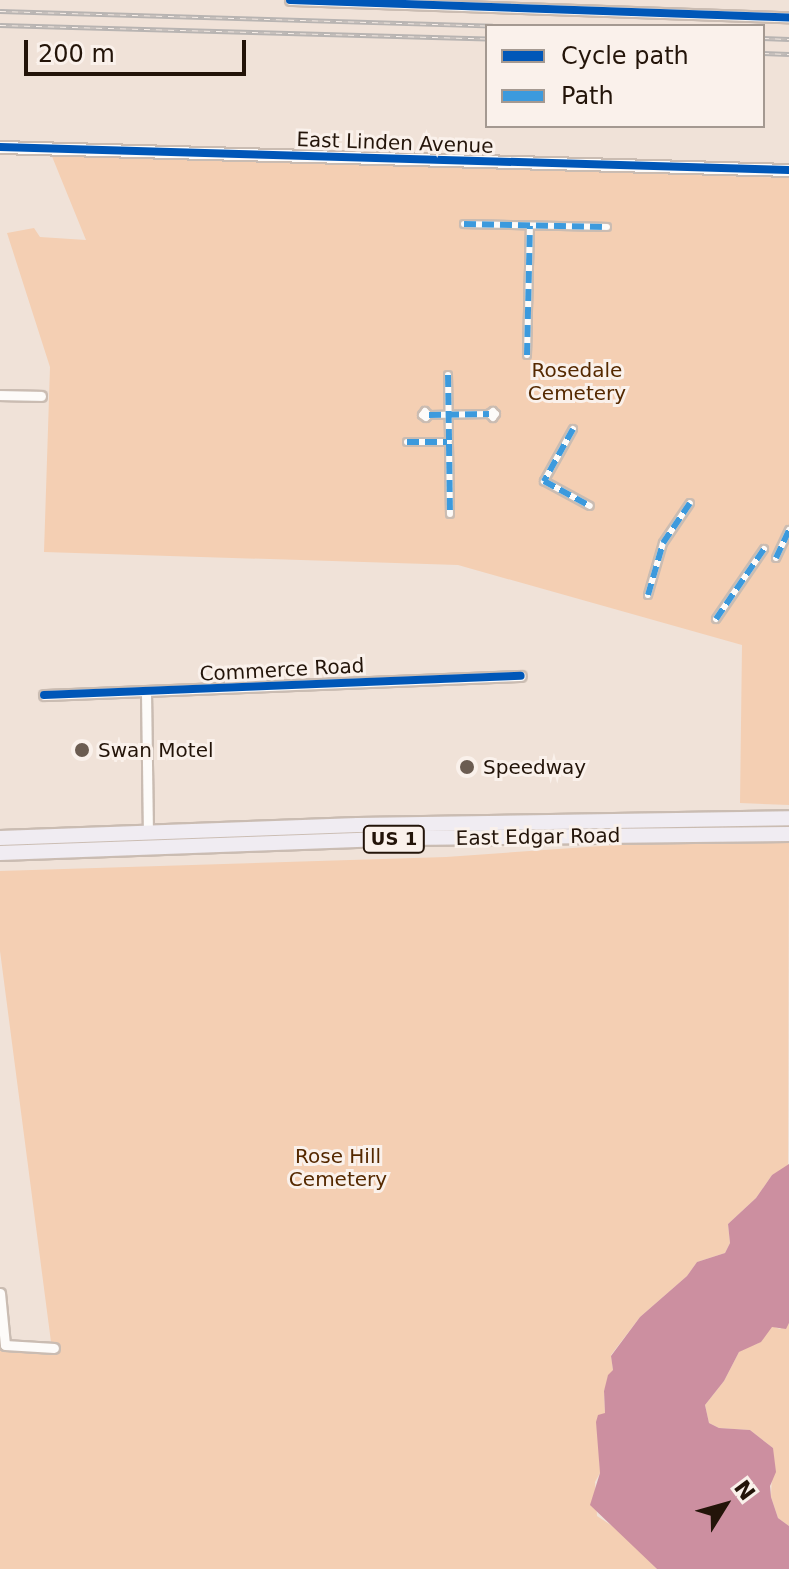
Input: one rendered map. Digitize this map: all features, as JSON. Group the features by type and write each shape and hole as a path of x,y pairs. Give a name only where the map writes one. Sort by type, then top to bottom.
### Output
{"highway":[{"name":"East Edgar Road","path":"0,838 358,825 789,818"},
{"name":"East Edgar Road","path":"0,853 405,838 789,834"}],"street":[{"path":"290,0 621,5 789,17"},
{"name":"East Linden Avenue","path":"0,147 789,170"},
{"path":"464,224 607,227"},
{"path":"527,355 530,226"},
{"path":"448,375 450,514"},
{"path":"0,395 41,396"},
{"path":"429,415 489,414"},
{"path":"573,429 544,481 590,506"},
{"path":"407,442 448,442"},
{"path":"648,595 663,543 690,503"},
{"path":"776,558 789,530"},
{"path":"716,619 764,549"},
{"name":"Commerce Road","path":"44,695 521,676"},
{"path":"146,692 148,833"},
{"path":"0,1293 5,1345 54,1348"}],"green space":[{"name":"Rosedale Cemetery","path":"51,154 789,178 789,805 740,803 742,645 458,565 44,552 50,367 7,233 34,228 40,237 86,240"},
{"name":"Rose Hill Cemetery","path":"789,842 788,1167 772,1175 756,1198 728,1224 730,1243 725,1253 697,1262 687,1276 640,1317 611,1355 613,1370 604,1391 605,1413 599,1428 600,1473 595,1482 597,1516 620,1531 657,1569 0,1569 0,1339 51,1342 0,951 0,871 446,857 644,843"},
{"path":"789,1323 789,1526 778,1518 771,1497 773,1448 750,1430 719,1428 709,1423 705,1405 724,1381 739,1352 757,1344 772,1326 780,1329"}],"shaded area":[{"path":"789,1164 789,1323 786,1329 772,1327 761,1342 739,1352 724,1381 705,1405 709,1423 719,1428 750,1430 773,1448 776,1472 770,1486 771,1497 778,1518 789,1526 789,1569 657,1569 590,1505 600,1473 596,1422 598,1415 605,1413 604,1391 608,1375 613,1370 611,1356 640,1317 687,1276 697,1262 725,1253 730,1243 728,1224 756,1198 772,1175"}],"railway":[{"path":"0,11 485,26"},
{"path":"0,25 485,39"},
{"path":"765,38 789,39"},
{"path":"765,53 789,54"}],"marked path":[{"path":"464,224 607,227"},
{"path":"527,355 530,226"},
{"path":"448,375 449,440"},
{"path":"429,415 489,414"},
{"path":"573,429 544,481 590,506"},
{"path":"407,442 447,442"},
{"path":"449,444 450,514"},
{"path":"648,595 663,543 690,503"},
{"path":"776,558 789,530"},
{"path":"716,619 764,549"}],"cycle path":[{"path":"290,0 789,17"},
{"path":"0,147 789,170"},
{"path":"44,695 521,676"}],"place":[{"name":"Swan Motel","path":"82,750"},
{"name":"Speedway","path":"467,767"}]}
